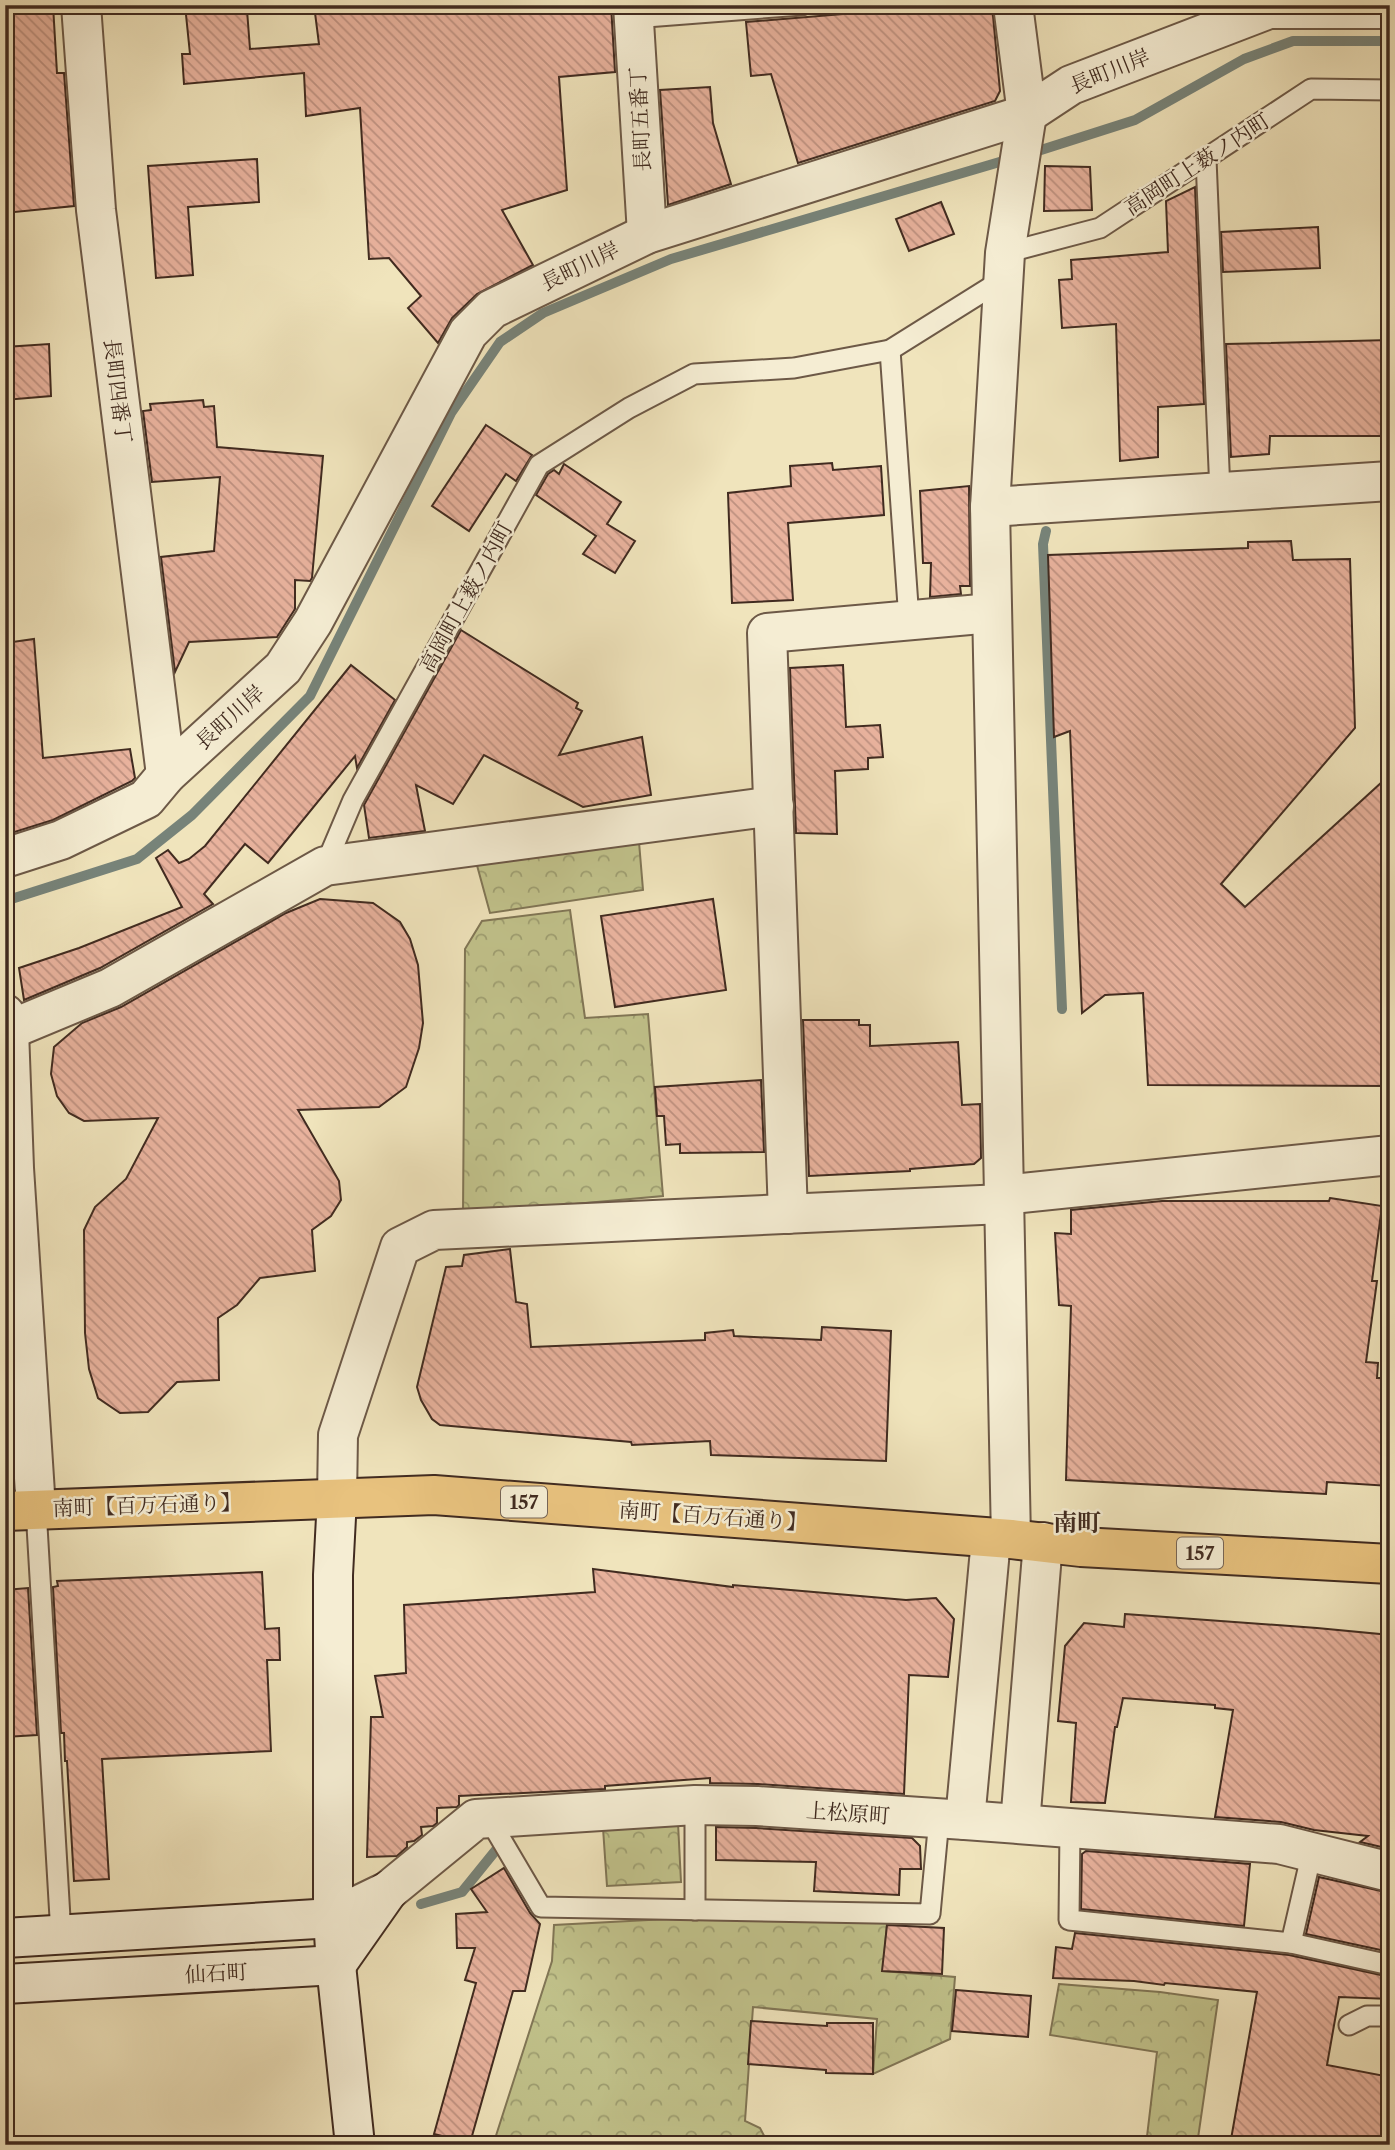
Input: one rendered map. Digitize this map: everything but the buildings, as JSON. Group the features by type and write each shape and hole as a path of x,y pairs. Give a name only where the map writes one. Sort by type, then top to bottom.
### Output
{"highway":[{"name":"南町【百万石通り】","path":"21,1510 434,1494 1094,1547 1390,1564"}],"street":[{"name":"長町四番丁","path":"81,5 96,210 166,775"},
{"path":"1013,5 1027,114 1005,266 990,507 1003,1199 1015,1540 1020,1824"},
{"name":"長町川岸","path":"5,858 61,840 146,799 166,775 283,668 313,622 468,333 492,309 647,234 1027,114 1070,85 1269,9 1390,9"},
{"name":"長町五番丁","path":"633,12 647,234"},
{"path":"990,507 1390,481"},
{"path":"788,1214 767,633 992,613"},
{"path":"21,1510 14,1168 7,1024 110,988 325,866 774,806"},
{"path":"355,2145 333,1917 333,1575 338,1434 400,1247 434,1230 788,1214 1003,1199 1390,1155"},
{"path":"952,1820 1015,1540"},
{"name":"上松原町","path":"333,1917 388,1891 476,1819 695,1805 1020,1824 1279,1844 1390,1872"},
{"path":"336,1965 388,1891"},
{"path":"5,1938 333,1917"},
{"name":"仙石町","path":"5,1984 336,1965"}],"lane":[{"path":"633,12 802,5"},
{"name":"高岡町上薮ノ内町","path":"325,866 353,800 539,465 629,408 694,374 794,368 890,350 1005,266 1100,228 1311,89 1390,90"},
{"path":"1206,159 1220,492"},
{"path":"890,350 909,620"},
{"path":"21,1510 61,1935"},
{"path":"695,1805 695,1910"},
{"path":"489,1819 541,1907 930,1914 952,1820"},
{"path":"1070,1828 1069,1920 1291,1943 1390,1965"},
{"path":"1291,1943 1311,1852"},
{"path":"1349,2025 1367,2016 1390,2016"}],"green space":[{"path":"638,830 643,890 490,913 475,858"},
{"path":"570,910 585,1018 648,1014 663,1196 463,1214 465,949 482,921"},
{"path":"678,1823 681,1882 607,1886 603,1828"},
{"path":"724,1916 887,1923 883,1971 955,1977 950,2039 873,2074 877,2019 753,2007 745,2121 760,2128 769,2145 493,2145 552,1961 554,1925"},
{"path":"1059,1984 1160,1992 1218,2000 1197,2145 1146,2145 1157,2052 1050,2035"}],"waterway":[{"path":"1041,150 1135,120 1244,59 1293,41 1390,41"},
{"path":"5,901 137,859 192,815 310,696 451,413 500,342 543,313 671,259 1003,161"},
{"path":"1046,531 1043,544 1062,1009"},
{"path":"421,1904 462,1892 496,1850"}],"district":[{"name":"南町","path":"1077,1522"}]}
